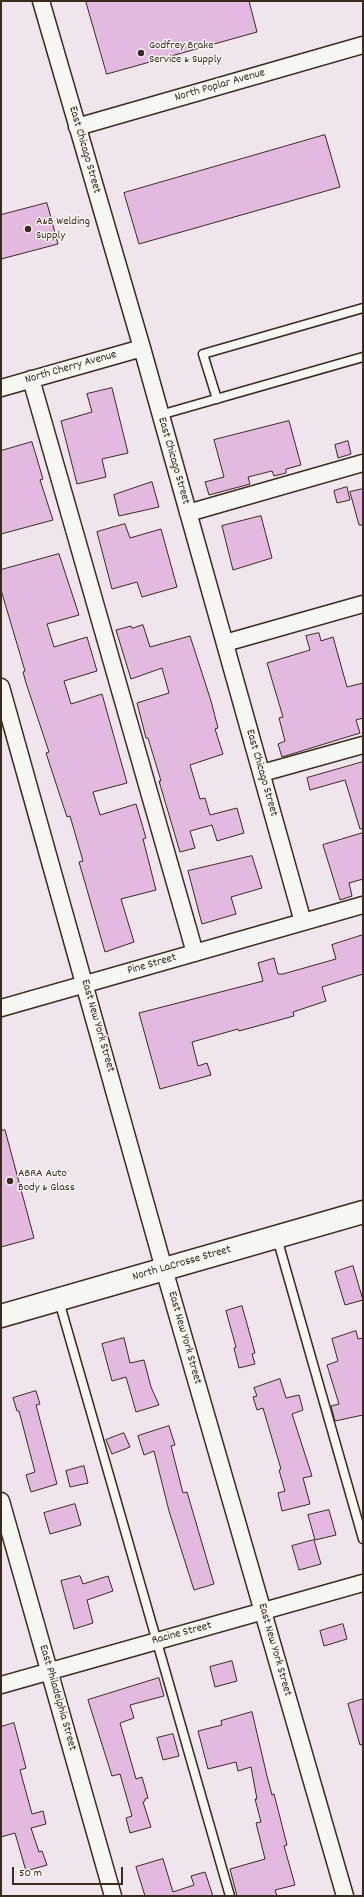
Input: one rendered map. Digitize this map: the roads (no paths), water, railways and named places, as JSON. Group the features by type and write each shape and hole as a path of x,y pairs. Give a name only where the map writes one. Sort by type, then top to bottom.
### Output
{"main road":[{"name":"North LaCrosse Street","path":"1,1316 363,1212"}],"street":[{"name":"East Chicago Street","path":"41,1 142,348 303,922"},
{"name":"North Poplar Avenue","path":"77,127 363,45"},
{"name":"North Cherry Avenue","path":"1,388 142,348"},
{"path":"32,379 195,953"},
{"path":"188,513 363,463"},
{"path":"225,643 363,604"},
{"name":"East New York Street","path":"1,687 164,1269 345,1896"},
{"path":"262,773 363,745"},
{"name":"Pine Street","path":"1,1008 363,905"},
{"name":"East Philadelphia Street","path":"1,1501 113,1896"},
{"name":"Racine Street","path":"1,1685 363,1583"}],"lane":[{"path":"217,399 203,354 363,308"},
{"path":"160,415 363,357"},
{"path":"276,1237 363,1539"},
{"path":"59,1299 230,1896"}],"place":[{"name":"Godfrey Brake Service & Supply","path":"141,53"},
{"name":"A&B Welding Supply","path":"28,229"},
{"name":"ABRA Auto Body & Glass","path":"10,1181"}]}
